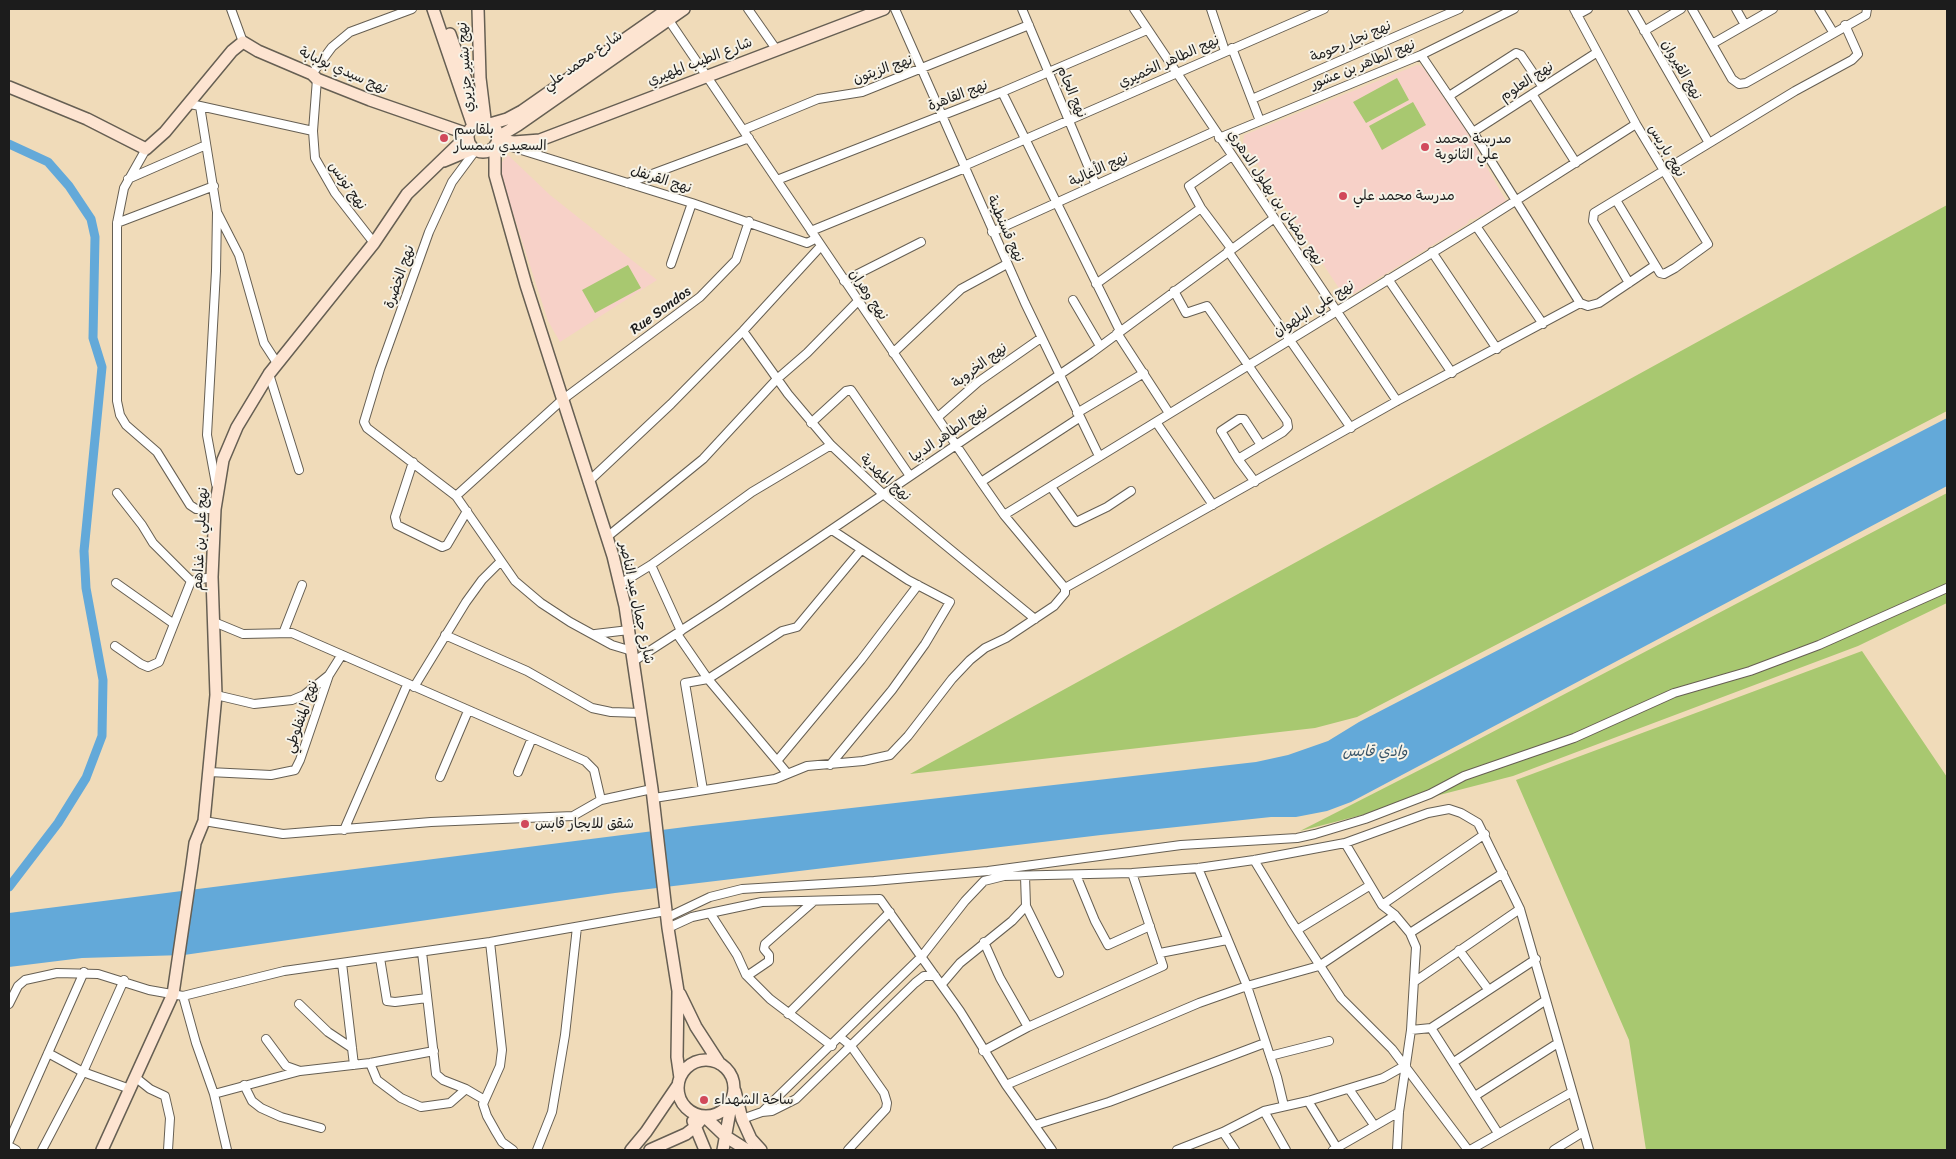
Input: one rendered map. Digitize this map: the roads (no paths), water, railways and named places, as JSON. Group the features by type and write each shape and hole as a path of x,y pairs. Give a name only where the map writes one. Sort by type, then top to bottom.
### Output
{"main road":[{"path":"433,9 477,127"},
{"path":"441,9 477,127"},
{"name":"نهج بشير جزيري","path":"477,127 480,78 478,9"},
{"name":"شارع محمد علي","path":"477,127 507,119 522,111 665,12 684,9"},
{"name":"شارع الطيب المهيري","path":"497,142 540,140 884,9"},
{"name":"شارع محمد علي","path":"497,142 665,12"},
{"name":"نهج سيدي بولبابة","path":"243,42 258,51 407,115 477,127"},
{"path":"9,87 87,119 146,149 195,105 232,51 243,42"},
{"path":"477,127 497,132 497,142"},
{"name":"شارع جمال عبد الناصر","path":"477,127 476,151 495,175"},
{"name":"نهج علي بن غذاهم","path":"102,1150 135,1077 178,995 177,960 196,843 204,822 209,772 216,694 212,577 215,509 217,488 228,446 240,420 268,374 374,243 407,194 477,127"},
{"name":"شارع جمال عبد الناصر","path":"497,142 495,175 526,285 607,537 620,584 629,630 654,799 666,914 678,991"},
{"name":"نهج علي بن غذاهم","path":"438,164 476,151 488,152 497,142"},
{"path":"678,991 696,1027 720,1064"},
{"path":"678,991 677,1057 682,1102 690,1112 705,1150"},
{"path":"631,1150 646,1132 689,1065 697,1061 713,1060 730,1073 742,1119 751,1139 761,1150"},
{"path":"690,1112 704,1116 719,1113 731,1102 734,1090"},
{"path":"723,1150 734,1090"},
{"path":"650,1150 695,1127 704,1116"},
{"path":"704,1116 725,1136 747,1150"}],"street":[{"path":"231,9 243,42"},
{"path":"315,76 332,47 350,32 412,9"},
{"path":"748,9 776,49"},
{"name":"نهج قسنطينة","path":"896,9 992,232 1058,375 1099,456"},
{"name":"نهج الجام","path":"1022,9 1096,185"},
{"name":"نهج رمضان بن بهلول الدهري","path":"1134,9 1273,219 1397,401"},
{"path":"1211,9 1260,120"},
{"name":"نهج الطاهر الخميري","path":"811,231 964,167 1176,74 1228,49 1324,9"},
{"name":"نهج نجار رحومة","path":"1252,99 1459,9"},
{"name":"نهج الطاهر بن عشور","path":"1217,134 1260,120 1421,55 1514,9"},
{"path":"1575,12 1588,9"},
{"name":"نهج القيروان","path":"1632,9 1709,143"},
{"path":"1644,31 1682,9"},
{"path":"1692,9 1732,80 1742,84 1866,15 1867,9"},
{"path":"1736,9 1745,24"},
{"path":"1712,44 1773,9"},
{"path":"1819,9 1833,32"},
{"name":"نهج وهران","path":"665,12 818,243 981,482 1004,515 1065,588"},
{"name":"نهج باريس","path":"1575,12 1636,124 1708,244 1664,274 1660,273 1654,266"},
{"name":"نهج الزيتون","path":"743,130 818,98 862,92 1029,25"},
{"path":"1629,283 1593,221 1594,213 1858,56 1845,25"},
{"name":"نهج القاهرة","path":"777,180 943,116 1049,73 1147,30"},
{"path":"1449,96 1516,53 1521,55 1542,86"},
{"name":"نهج العلوم","path":"1473,132 1596,53"},
{"path":"1421,55 1473,132 1580,303"},
{"name":"نهج تونس","path":"315,76 313,145 318,166 335,193 374,243"},
{"path":"1002,92 1119,332 1169,413"},
{"path":"1532,94 1576,163"},
{"path":"217,488 207,435 215,306 217,212 206,145 195,105 313,131"},
{"name":"نهج علي البلهوان","path":"1004,515 1476,226 1636,124"},
{"name":"نهج الأغالبة","path":"992,232 1096,185 1217,134"},
{"path":"628,183 749,138"},
{"name":"نهج القرنفل","path":"497,142 692,203 806,243 818,243"},
{"path":"128,178 206,145"},
{"path":"146,149 128,178 120,202 117,222 116,372 120,415 126,425 157,452 190,506 196,509 215,509"},
{"name":"نهج الخضرة","path":"413,462 367,428 364,418 429,232 452,182 476,151"},
{"path":"1232,156 1190,184 1189,188 1350,428"},
{"path":"117,222 214,186"},
{"path":"204,822 283,834 431,822 573,816 601,800 654,799 775,779 799,768 875,760 890,755 908,736 952,679 970,660 985,648 1035,619 1060,601 1065,588 1397,401 1580,303 1593,305 1654,266 1616,200"},
{"path":"671,264 692,203"},
{"path":"1096,284 1201,208"},
{"path":"217,212 235,246 264,343 277,363"},
{"name":"نهج الطاهر الدبيا","path":"633,656 679,633 832,530 1100,346 1273,219"},
{"name":"Rue Sondos","path":"456,496 562,400 700,297 736,260 749,222"},
{"path":"1476,226 1543,324"},
{"path":"844,281 921,242"},
{"path":"588,482 671,404 743,332 818,243"},
{"path":"1432,252 1497,349"},
{"path":"893,354 961,289 1007,264"},
{"path":"1388,279 1452,373"},
{"path":"1174,291 1186,313 1206,306 1288,424 1283,432 1238,459"},
{"path":"1073,300 1100,346"},
{"path":"607,537 698,463 777,379 807,353 858,301"},
{"name":"نهج المهدية","path":"743,332 811,423 831,445 883,494 1035,619"},
{"name":"نهج الخروبة","path":"938,417 978,382 1041,338"},
{"path":"981,482 1078,415 1144,373"},
{"path":"268,374 299,470"},
{"path":"811,423 846,391 851,390 910,476"},
{"path":"1255,482 1221,431 1239,419 1244,420 1261,445"},
{"path":"1156,422 1213,505"},
{"path":"620,584 651,565 752,492 831,445"},
{"path":"467,511 447,545 442,547 397,525 395,517 413,462 456,496 467,511 500,562 515,581 542,603 590,634 633,656"},
{"path":"1051,487 1076,522 1107,507 1131,491"},
{"path":"117,493 142,525 153,543 191,581"},
{"path":"830,765 892,690 925,644 950,603 949,600 918,585 832,530"},
{"path":"702,790 685,683 708,679 782,631 798,627 861,550"},
{"path":"344,830 411,686 482,580 500,562"},
{"path":"651,565 679,633 708,679 787,773"},
{"path":"191,581 212,577"},
{"path":"115,646 148,667 160,662 191,581"},
{"path":"116,583 174,624"},
{"path":"284,632 302,585"},
{"path":"777,762 861,660 918,585"},
{"path":"9,1004 18,986 25,980 57,973 84,972 124,980 149,990 178,995 256,977 666,914 715,895 742,889 874,882 988,871 1181,845 1297,838 1366,818 1430,794 1464,776 1574,738 1674,693 1750,671 1819,645 1947,588"},
{"path":"214,622 243,634 284,632 302,637 341,656 532,738 590,766 596,776 601,800"},
{"path":"590,634 629,630"},
{"path":"445,635 527,671 592,708 611,712 641,713"},
{"path":"216,694 254,704 278,702 304,694 329,675 341,656"},
{"name":"نهج المنفلوطي","path":"209,772 271,775 295,770 329,675"},
{"path":"440,777 468,711"},
{"path":"518,772 532,738"},
{"path":"762,1112 832,1046 922,956 980,884 998,877 1132,873 1198,868 1254,860 1345,843 1442,809 1455,810 1478,823 1520,909 1536,959 1588,1150"},
{"path":"1382,905 1485,834"},
{"path":"1345,843 1369,886 1382,905 1395,915 1410,933 1416,947 1411,1030 1399,1112 1397,1150"},
{"path":"1254,860 1296,930 1345,1004 1381,1037 1406,1065 1469,1150 1572,1092"},
{"path":"1198,868 1248,986 1284,1106"},
{"path":"983,1051 1028,1027 1163,966 1132,873"},
{"path":"1410,933 1503,873"},
{"path":"1076,875 1094,921 1108,945 1150,926"},
{"path":"1025,876 1026,906 1059,973"},
{"path":"1296,930 1369,886"},
{"path":"666,914 692,917 750,904 878,898 960,1010 983,1051 1052,1150"},
{"path":"747,976 769,961 770,957 764,949 765,944 814,901"},
{"path":"942,984 960,963 1012,921 1026,906"},
{"path":"1414,982 1520,909"},
{"path":"788,1014 890,912"},
{"path":"710,913 737,955 747,976 788,1014 832,1046"},
{"path":"1006,1085 1199,1003 1248,986 1320,966 1395,915"},
{"path":"537,1150 552,1112 565,1035 577,927"},
{"path":"1160,953 1227,940"},
{"path":"490,942 502,1059 483,1099 484,1110 502,1142 513,1150"},
{"path":"984,942 1000,978 1028,1027"},
{"path":"1459,950 1488,989"},
{"path":"422,952 435,1067 438,1077 466,1089 483,1099"},
{"path":"380,958 387,1000 395,1002 427,998"},
{"path":"1411,1030 1431,1028 1536,959"},
{"path":"342,963 354,1065"},
{"path":"9,1141 84,972"},
{"path":"742,1119 762,1112 772,1111 796,1099 915,983 924,976 935,976"},
{"path":"42,1150 83,1072 124,980"},
{"path":"178,995 214,1094 227,1150"},
{"path":"1454,1062 1546,1000"},
{"path":"299,1004 328,1032 352,1048"},
{"path":"1431,1028 1498,1133"},
{"path":"840,1037 851,1046 884,1094 887,1103 886,1109 848,1150"},
{"path":"266,1039 286,1066 300,1071"},
{"path":"1270,1056 1328,1041"},
{"path":"1035,1125 1109,1102 1266,1043"},
{"path":"1475,1096 1558,1043"},
{"path":"214,1094 300,1071 370,1063 434,1051"},
{"path":"48,1053 83,1072 130,1089"},
{"path":"370,1063 376,1080 401,1098 421,1107 450,1103 466,1089"},
{"path":"1177,1150 1187,1149 1264,1111 1308,1101 1383,1078 1406,1065"},
{"path":"135,1077 150,1089 165,1096 170,1118 168,1150"},
{"path":"244,1086 252,1102 266,1111 321,1128"},
{"path":"1349,1089 1374,1125"},
{"path":"1308,1101 1335,1149 1399,1112"},
{"path":"1264,1111 1286,1150"},
{"path":"1223,1132 1235,1150"},
{"path":"1554,1150 1583,1132"},
{"path":"9,1146 16,1150"}],"water":[{"name":"وادي قابس","path":"1947,418 1947,486 1351,802 1327,811 1296,817 1271,817 1101,835 615,893 184,955 82,958 9,967 9,913 693,826 1256,762 1288,755 1328,741 1359,722"}],"waterway":[{"path":"9,144 48,162 69,186 91,219 95,237 93,338 102,367 84,551 86,588 103,680 102,736 86,778 58,823 9,887"}],"place":[{"name":"بلقاسم السعيدي سمسار","path":"444,138"},
{"name":"مدرسة محمد علي الثانوية","path":"1425,147"},
{"name":"مدرسة محمد علي","path":"1343,196"},
{"name":"شقق للايجار قابس","path":"525,824"},
{"name":"ساحة الشهداء","path":"704,1100"}]}
